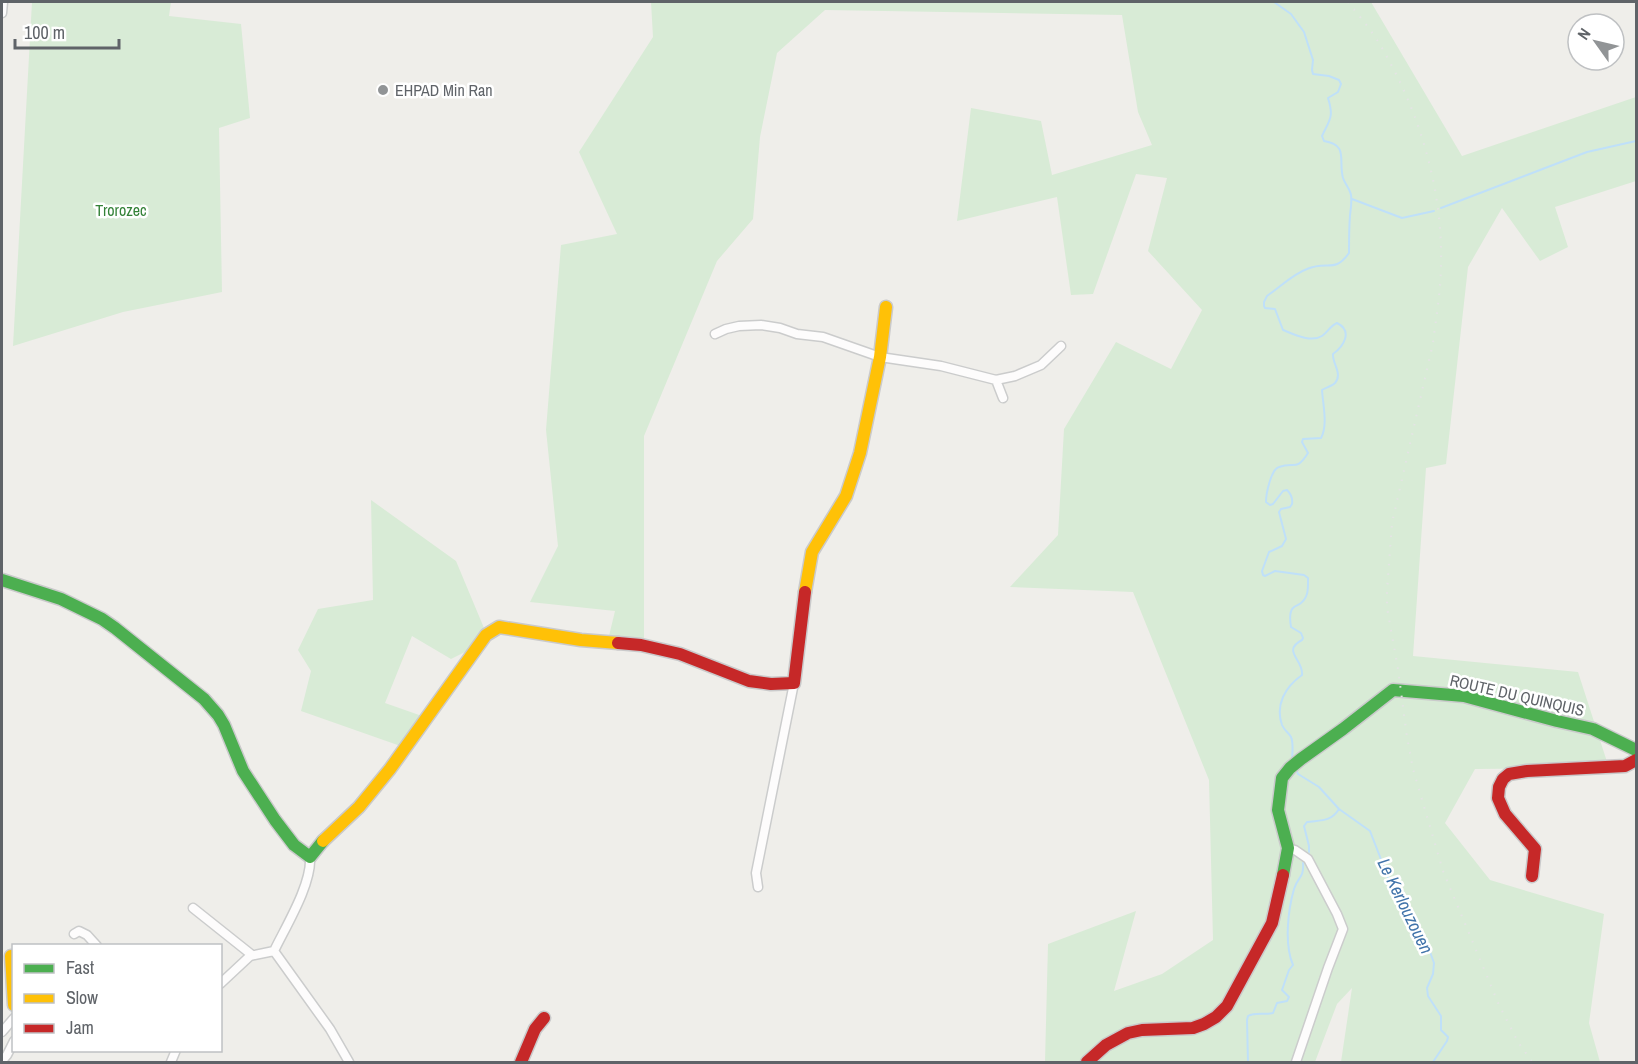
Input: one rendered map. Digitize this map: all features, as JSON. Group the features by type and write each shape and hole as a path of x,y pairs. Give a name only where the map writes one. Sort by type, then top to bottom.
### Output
{"street":[{"path":"2,12 3,2"},
{"path":"758,888 756,873 794,683 809,564 818,540 846,496 860,453 880,357 886,307"},
{"path":"715,334 726,329 761,325 780,328 797,334 823,337 880,357 941,366 996,380 1015,376 1041,365 1061,346"},
{"path":"996,380 1003,398"},
{"path":"2,580 38,591 94,615 193,688 212,707 224,725 241,767 273,817 289,839 310,857"},
{"path":"274,951 302,892 311,866 310,857 390,770 486,635 499,627 581,640 641,645 680,654 749,681 771,684 794,683"},
{"name":"ROUTE DU QUINQUIS","path":"1288,848 1278,810 1282,778 1301,759 1343,729 1383,695 1393,690 1464,696 1593,729 1636,750"},
{"path":"1532,876 1535,849 1504,814 1498,798 1503,779 1509,774 1527,771 1625,765 1636,760"},
{"path":"1087,1062 1107,1045 1130,1033 1192,1029 1209,1022 1222,1013 1272,922 1288,848 1308,859 1343,929 1296,1062"},
{"path":"193,908 252,955"},
{"path":"74,933 79,931 87,935 96,944"},
{"path":"222,982 252,955 274,951"},
{"path":"274,951 330,1029 350,1062"},
{"path":"11,956 12,972"},
{"path":"521,1062 535,1029 544,1018"},
{"path":"2,1032 12,1020"},
{"path":"2,1061 12,1045"}],"green space":[{"name":"Trorozec","path":"32,2 171,2 169,16 241,24 250,118 219,128 222,292 123,312 13,346"},
{"path":"651,2 1371,2 1462,156 1636,97 1636,181 1555,207 1568,247 1540,261 1502,208 1468,267 1446,464 1426,468 1413,656 1578,672 1609,768 1475,769 1445,823 1490,880 1604,914 1589,1023 1600,1062 1341,1062 1352,988 1337,1004 1315,1062 1045,1062 1048,944 1136,911 1114,991 1162,974 1213,940 1209,780 1133,592 1010,587 1058,535 1064,429 1116,342 1171,369 1202,310 1148,251 1167,178 1136,174 1093,294 1071,295 1057,197 957,221 971,108 1041,121 1052,175 1152,145 1138,112 1122,15 825,10 777,53 760,137 753,219 717,261 644,436 644,638 609,636 615,611 530,602 558,546 546,430 561,245 617,234 579,152 653,37"},
{"path":"371,500 456,561 489,640 451,659 412,636 385,703 422,716 409,749 301,711 311,671 298,650 318,609 373,600"}],"waterway":[{"name":"Le Kerlouzouen","path":"1274,2 1291,14 1304,32 1313,60 1313,74 1329,76 1339,80 1341,84 1338,92 1328,98 1330,118 1322,136 1324,141 1332,143 1340,150 1343,178 1351,200 1349,253 1344,259 1335,265 1302,271 1267,296 1264,302 1265,308 1275,309 1283,330 1292,334 1318,338 1337,323 1342,326 1346,334 1341,347 1333,354 1338,372 1337,380 1322,390 1325,421 1321,438 1303,439 1302,442 1308,453 1298,464 1284,465 1276,469 1266,498 1266,502 1273,504 1283,491 1287,490 1292,504 1279,512 1286,539 1282,546 1269,552 1262,571 1263,575 1275,571 1304,575 1308,578 1306,597 1293,608 1290,617 1291,627 1301,633 1303,638 1293,648 1302,675 1286,691 1280,710 1282,725 1292,740 1292,762"},
{"path":"1441,208 1587,152 1636,141"},
{"path":"1352,199 1402,218 1434,211"},
{"name":"Le Kerlouzouen","path":"1296,769 1298,774 1319,787 1339,809 1370,831 1389,880 1409,907 1434,963 1433,974 1427,988 1428,996 1441,1016 1441,1030 1448,1037 1433,1062"},
{"path":"1309,852 1304,826 1307,822 1329,818 1339,809"},
{"path":"1248,1062 1248,1016 1273,1013 1277,1003 1287,1001 1289,997 1282,990 1293,965 1288,937 1290,907 1294,889 1302,875 1303,863"}],"railway":[{"path":"1348,2 1379,44 1407,97 1425,147 1440,225 1441,274 1433,343 1392,523 1387,591 1387,608 1407,737 1413,769 1443,871 1499,1005 1518,1042 1532,1062"}],"traffic: fast":[{"path":"2,580 61,599 102,619 204,699 224,725 243,771 294,845 310,857 323,841"},
{"path":"1283,875 1288,848 1278,810 1282,778 1301,759 1393,690 1464,696 1593,729 1636,750"}],"traffic: slow":[{"path":"805,592 812,552 846,496 860,453 880,357 886,307"},
{"path":"323,841 359,807 390,769 486,635 499,627 581,640 618,643"},
{"path":"11,956 12,972"}],"traffic: jam":[{"path":"618,643 641,645 680,654 749,681 771,684 794,683 805,592"},
{"path":"1532,876 1535,849 1505,814 1498,798 1499,787 1503,779 1509,774 1527,771 1625,766 1636,760"},
{"path":"1087,1062 1106,1045 1128,1033 1142,1030 1193,1028 1216,1017 1227,1006 1272,923 1283,875"},
{"path":"521,1062 535,1029 544,1018"}],"place":[{"name":"EHPAD Min Ran","path":"383,90"}]}
